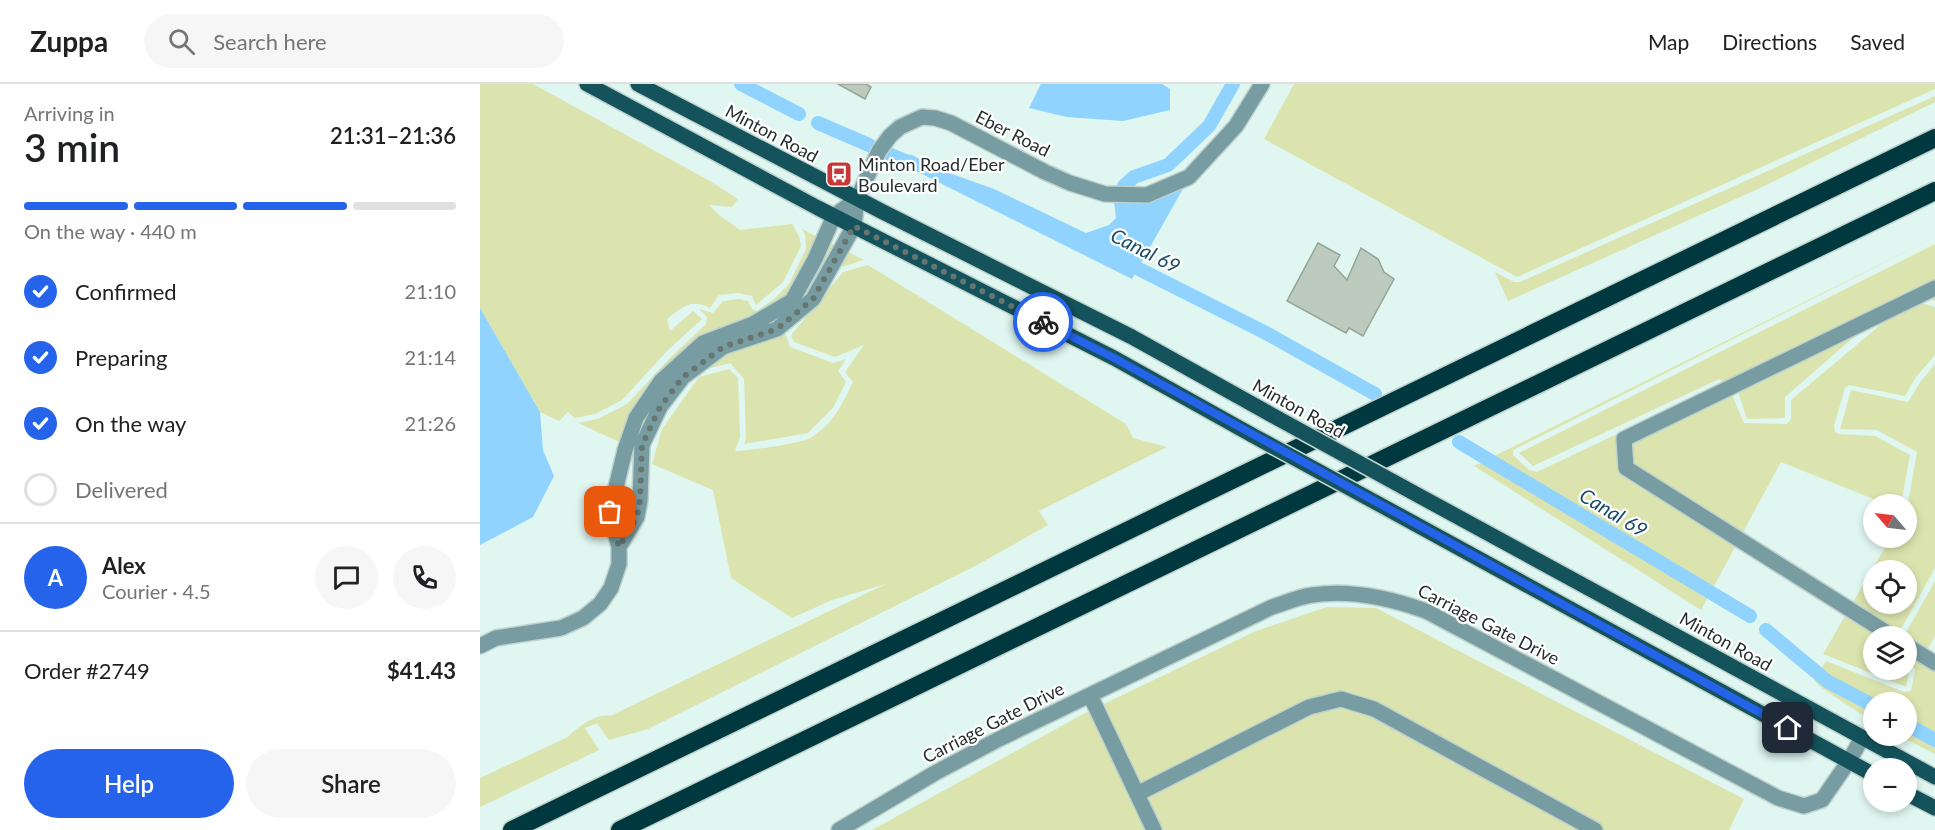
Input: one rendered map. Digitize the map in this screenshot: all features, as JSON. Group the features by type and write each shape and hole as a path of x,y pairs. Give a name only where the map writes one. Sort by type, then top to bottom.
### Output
{"highway":[{"path":"512,830 1935,138"},
{"path":"620,830 1935,191"}],"main road":[{"path":"587,84 834,216 1114,358 1863,769"},
{"name":"Minton Road","path":"639,84 857,199 1132,337 1935,777"},
{"path":"1917,799 1935,808"}],"street":[{"name":"Eber Road","path":"854,226 857,199 879,151 890,136 900,128 922,117 951,123 1046,172 1105,194 1146,195 1189,177 1236,126 1263,84"},
{"name":"Eber Road","path":"834,216 857,199"},
{"path":"754,330 792,301 815,259 834,216"},
{"path":"480,646 496,638 561,628 583,618 600,604 611,588 619,564 619,547 610,512 613,492 636,418 703,343 754,330 777,329 813,299 854,226"},
{"path":"1876,626 1626,468 1624,439 1935,288"},
{"path":"619,547 637,517 640,501 642,445 660,407 666,386"},
{"path":"625,450 642,450"},
{"path":"613,492 640,501"},
{"name":"Carriage Gate Drive","path":"839,830 944,768 1090,695 1272,608 1311,595 1354,593 1395,600 1426,611 1778,798 1804,806 1822,800 1862,738"},
{"path":"1917,652 1935,663"},
{"path":"1090,695 1154,830"},
{"path":"1137,794 1309,707 1341,699 1374,709 1595,830"}],"green space":[{"path":"480,84 533,84 710,181 738,199 732,207 709,205 740,230 792,224 799,236 801,246 783,282 756,305 752,296 739,293 719,295 710,308 692,304 677,311 667,319 670,331 693,311 702,319 667,351 622,400 595,414 575,418 568,412 559,421 540,412 480,308"},
{"path":"1294,84 1935,84 1935,89 1517,277 1264,139"},
{"path":"1935,96 1935,102 1758,189 1508,301 1495,272 1514,282 1520,282"},
{"path":"802,229 864,260 838,268 785,332 790,347 833,363 846,359 838,371 846,382 833,408 808,433 744,444 746,438 744,379 730,363 695,372 656,426 648,455 578,423 598,419 627,404 706,324 707,317 699,309 713,313 723,301 739,299 748,301 752,309 757,311 774,299 789,284 806,249"},
{"path":"1935,237 1513,450 1513,455 1529,470 1537,472 1718,386 1732,395 1744,423 1787,424 1791,419 1791,400 1910,300 1935,307 1935,355 1916,377 1905,396 1849,385 1845,388 1834,426 1835,432 1839,434 1875,436 1910,455 1903,494 1863,495 1781,462 1701,610 1474,466"},
{"path":"1935,244 1935,301 1908,294 1785,397 1785,418 1747,419 1738,392 1719,379 1533,466 1519,453"},
{"path":"868,265 1126,424 1133,438 1167,447 1039,511 1048,525 977,565 648,729 609,740 597,723 585,728 599,750 480,807 480,778 568,737 593,719 610,716 886,584 832,600 792,618 731,578 713,490 652,464 662,429 699,377 729,369 738,378 740,437 735,451 806,440 826,426 841,405 853,382 845,372 864,345 835,357 794,342 791,335 843,272"},
{"path":"1935,364 1935,568 1917,600 1917,560 1878,560 1885,548 1917,548 1917,494 1910,494 1917,452 1877,430 1840,429 1851,390 1908,402"},
{"path":"1935,581 1935,636 1926,652 1935,663 1935,754 1917,745 1917,692 1904,692 1911,691 1913,680 1917,680 1917,626 1910,626"},
{"path":"1863,585 1863,614 1909,614 1903,626 1863,626 1863,670 1823,654"},
{"path":"1327,607 1376,608 1744,799 1729,830 872,830 1085,713 1256,631"},
{"path":"1826,661 1863,676 1863,680 1874,680 1904,692 1863,692 1863,715 1819,686 1814,679"},
{"path":"1888,680 1907,680 1906,687"}],"water":[{"path":"1041,84 1162,84 1170,89 1170,110 1123,121 1067,117 1029,108"},
{"path":"901,154 912,155 938,169 994,189 1086,233 1109,225 1116,218 1114,202 1184,187 1132,279 896,161"},
{"path":"480,308 540,412 543,450 554,476 533,517 480,545"}],"building":[{"path":"838,84 866,84 871,87 865,99"},
{"path":"1318,243 1340,255 1334,266 1347,280 1361,248 1378,259 1384,272 1394,279 1363,336 1349,328 1346,333 1287,301"}],"waterway":[{"name":"Canal 69","path":"741,84 799,114"},
{"path":"1124,186 1134,177 1168,165 1209,126 1233,84"},
{"name":"Canal 69","path":"818,123 869,145"},
{"name":"Canal 69","path":"891,155 914,165"},
{"name":"Canal 69","path":"1123,261 1266,333 1375,394"},
{"name":"Canal 69","path":"1459,442 1750,616"},
{"name":"Canal 69","path":"1766,630 1827,681 1863,700"},
{"name":"Canal 69","path":"1917,730 1935,740"}],"way so far":[{"path":"610,512 619,547 637,517 640,501 642,445 660,407 683,377 723,347 777,329 813,299 854,226 1043,322"}],"place":[{"name":"Minton Road/Eber Boulevard","path":"839,174"}],"route":[{"path":"1043,322 1114,358 1788,728"}]}
